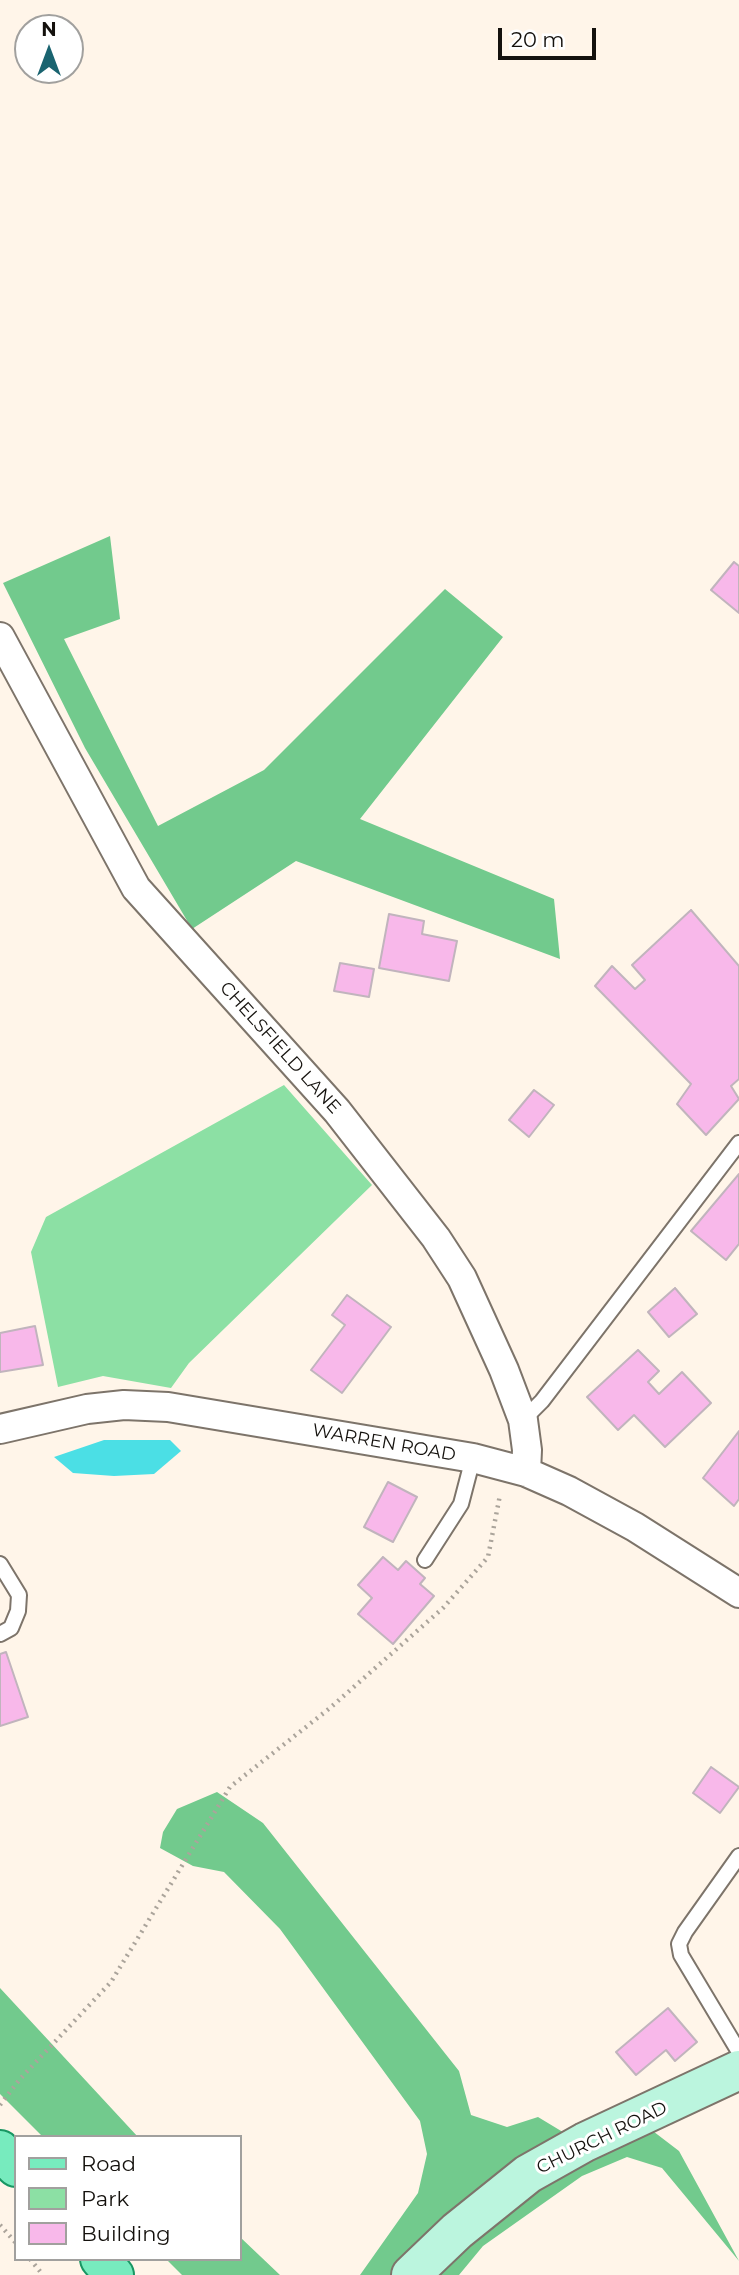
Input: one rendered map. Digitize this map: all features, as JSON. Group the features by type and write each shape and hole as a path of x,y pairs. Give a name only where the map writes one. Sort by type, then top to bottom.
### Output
{"main road":[{"path":"0,2150 14,2164"},
{"path":"102,2261 114,2275"}],"street":[{"name":"CHELSFIELD LANE","path":"0,636 136,888 337,1111 436,1238 462,1278 504,1370 523,1420 527,1450 516,1470"},
{"name":"WARREN ROAD","path":"0,1429 99,1408 124,1405 167,1407 473,1458 516,1470 569,1491 635,1527 739,1593"},
{"name":"CHURCH ROAD","path":"411,2275 457,2231 528,2174 585,2142 665,2107 739,2070"}],"lane":[{"path":"523,1420 542,1401 739,1143"},
{"path":"425,1560 461,1504 473,1458"},
{"path":"0,1563 19,1595 18,1611 11,1628 0,1634"},
{"path":"739,1856 679,1944 681,1955 739,2052"}],"path":[{"path":"0,2105 20,2079 111,1982 230,1787 330,1708 443,1608 488,1557 516,1470"},
{"path":"0,2225 14,2241"},
{"path":"32,2261 43,2275"}],"green space":[{"path":"110,536 120,619 64,639 158,826 264,770 445,589 503,637 360,819 554,899 560,959 296,861 192,929 85,748 3,583"},
{"path":"284,1085 372,1185 189,1363 171,1388 103,1376 58,1387 31,1252 46,1217"},
{"path":"217,1792 263,1823 459,2071 471,2115 507,2127 538,2117 576,2140 645,2125 679,2151 739,2261 662,2168 627,2157 582,2176 483,2246 459,2275 360,2275 418,2193 427,2154 420,2121 280,1929 224,1872 193,1866 160,1848 163,1832 177,1809"},
{"path":"0,1988 136,2135 41,2135 0,2094"},
{"path":"242,2239 280,2275 182,2275 168,2261 242,2261"}],"water":[{"path":"104,1440 170,1440 181,1451 154,1474 114,1476 73,1473 54,1457"}],"building":[{"path":"734,562 739,566 739,613 711,590"},
{"path":"691,910 739,966 739,1079 731,1086 739,1099 706,1135 677,1104 691,1084 595,986 612,966 635,989 645,980 632,965"},
{"path":"389,914 424,921 422,934 457,941 449,981 379,968"},
{"path":"340,963 374,969 369,997 334,991"},
{"path":"534,1090 554,1105 529,1137 509,1120"},
{"path":"739,1174 739,1244 726,1260 691,1231"},
{"path":"675,1288 697,1314 669,1337 648,1312"},
{"path":"347,1295 391,1327 342,1393 311,1370 345,1325 332,1315"},
{"path":"35,1326 43,1365 0,1372 0,1333"},
{"path":"638,1350 659,1371 648,1382 659,1394 682,1372 711,1403 665,1447 634,1415 618,1430 587,1397"},
{"path":"739,1431 739,1499 734,1506 703,1478"},
{"path":"388,1482 417,1497 393,1542 364,1527"},
{"path":"383,1557 398,1570 406,1561 425,1578 420,1584 434,1596 393,1644 358,1614 372,1598 358,1585"},
{"path":"6,1652 28,1717 0,1726 0,1654"},
{"path":"711,1767 739,1787 720,1813 693,1793"},
{"path":"668,2008 697,2042 675,2061 666,2050 636,2075 616,2052"}]}
